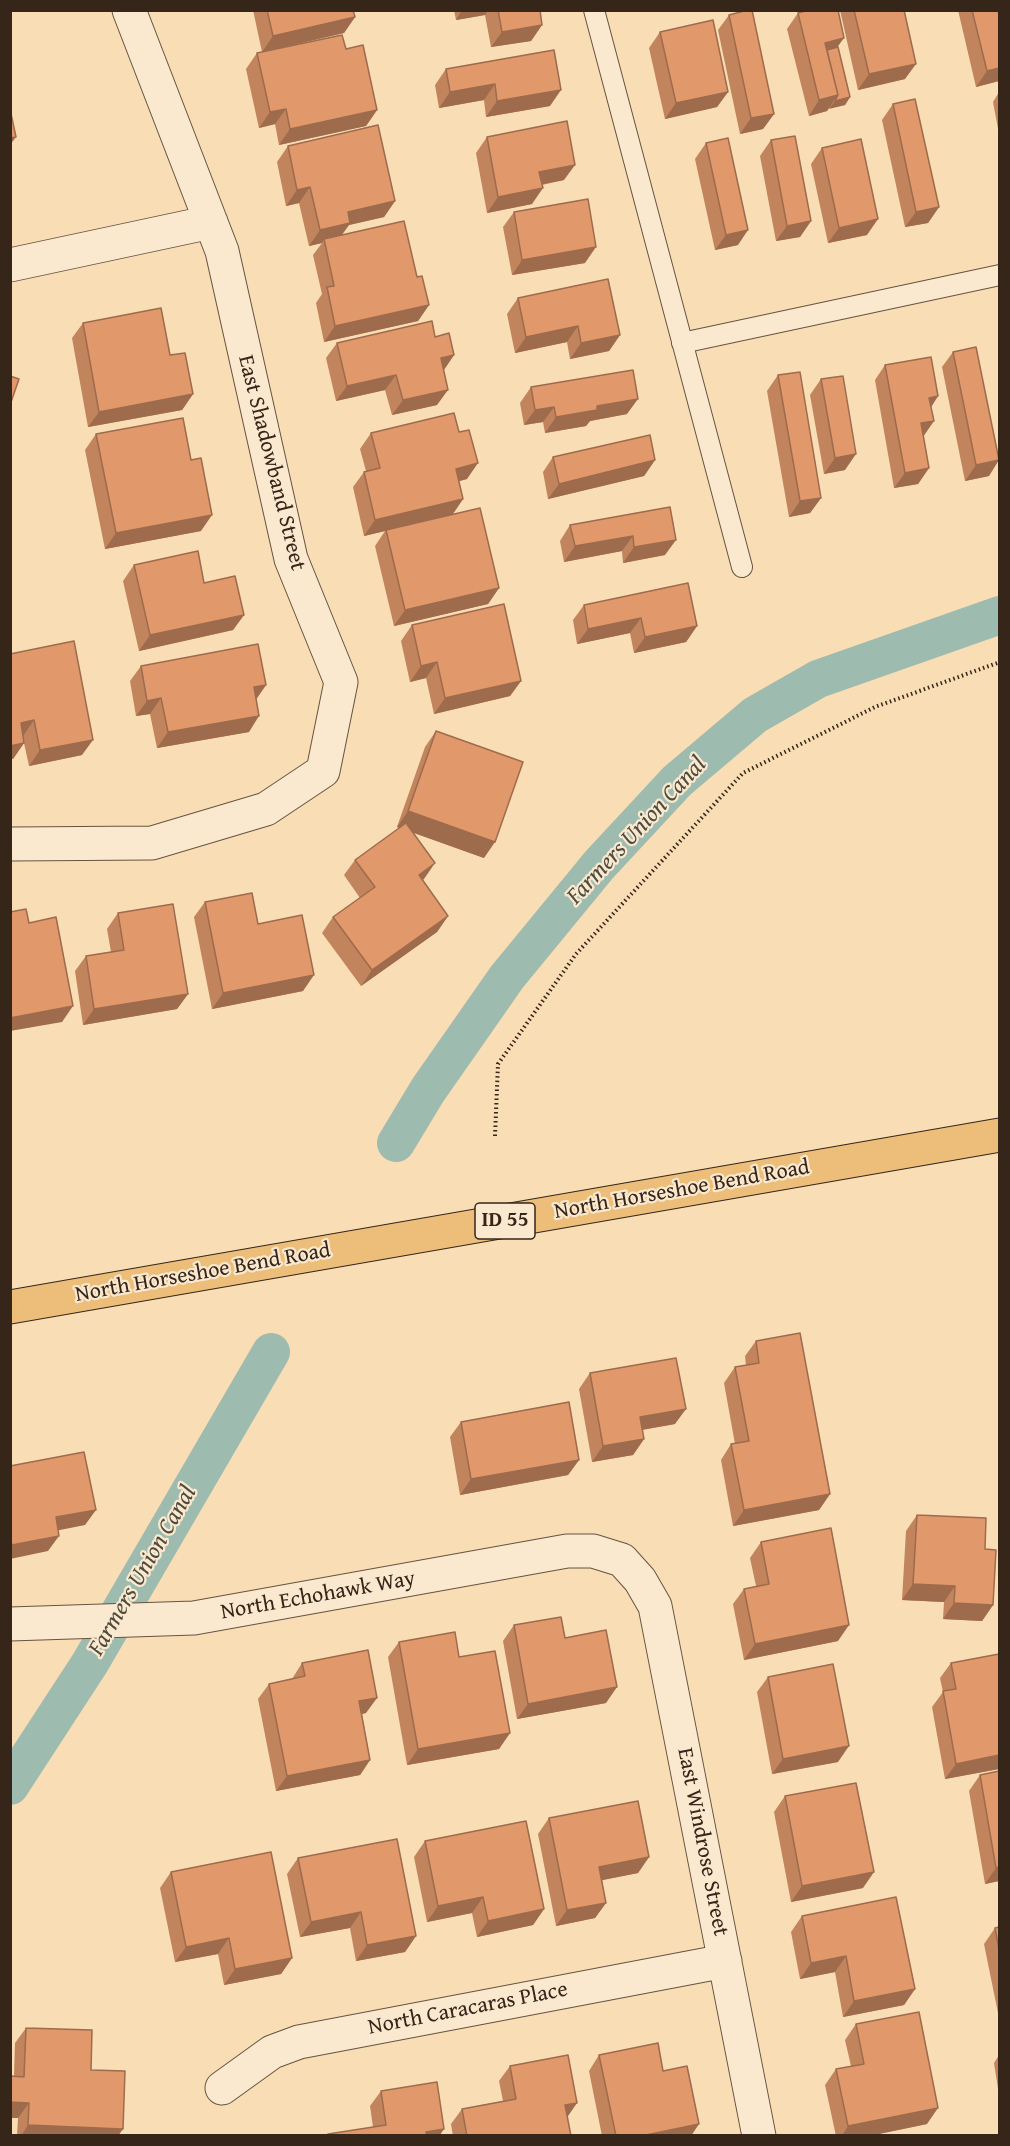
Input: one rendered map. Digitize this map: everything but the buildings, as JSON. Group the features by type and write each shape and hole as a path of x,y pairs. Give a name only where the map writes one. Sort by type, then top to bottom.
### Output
{"highway":[{"name":"North Horseshoe Bend Road","path":"10,1307 999,1135"}],"street":[{"name":"East Shadowband Street","path":"10,844 152,843 266,809 323,771 341,682 291,559 222,251 129,10"},
{"path":"10,265 211,222"},
{"name":"North Echohawk Way","path":"10,1624 194,1618 567,1551 593,1551 622,1560"},
{"name":"East Windrose Street","path":"622,1560 640,1580 655,1606 759,2136"},
{"name":"North Caracaras Place","path":"222,2088 272,2052 299,2042 725,1960"}],"lane":[{"path":"594,10 742,567"},
{"path":"682,343 999,274"}],"path":[{"path":"495,1136 498,1064 576,954 743,773 875,707 999,662"}],"waterway":[{"name":"Farmers Union Canal","path":"396,1143 428,1090 507,977 599,865 677,781 755,715 818,679 1000,615"},
{"name":"Farmers Union Canal","path":"10,1786 90,1663 271,1352"}]}
